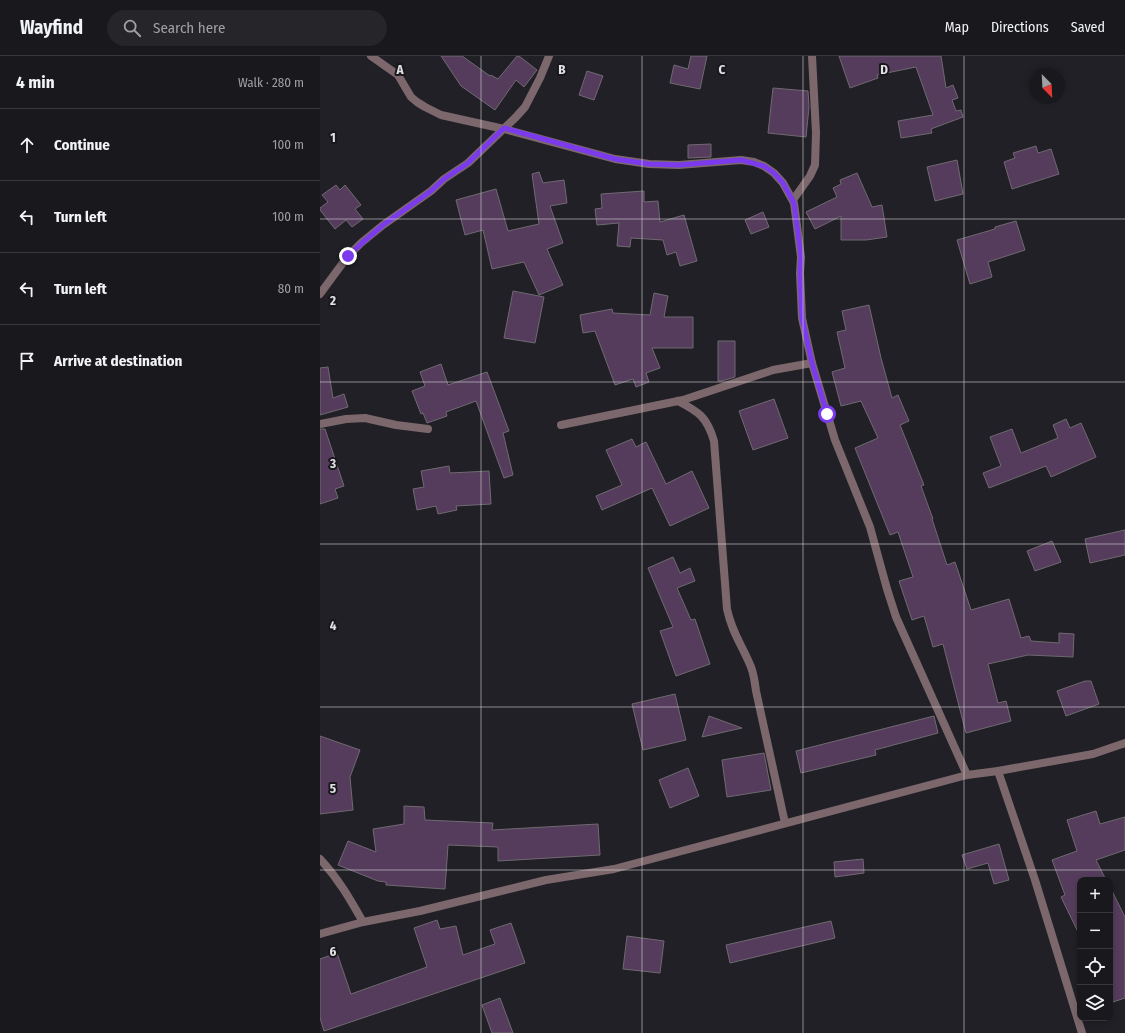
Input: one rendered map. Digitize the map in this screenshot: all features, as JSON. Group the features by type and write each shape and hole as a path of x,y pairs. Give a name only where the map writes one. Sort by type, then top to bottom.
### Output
{"street":[{"path":"371,56 398,76 411,96 425,108 441,115 504,128 615,159 649,164 679,165 741,160 754,162 764,166 774,173 783,183 794,203 801,257 800,273 802,318 812,363 835,440 870,527 896,616 966,775"},
{"path":"320,294 348,256 362,243 383,225 431,191 444,179 468,163 525,107 540,78 549,56"},
{"path":"793,200 810,176 815,165 816,133 812,56"},
{"path":"561,425 678,401 773,370 812,363"},
{"path":"678,401 695,410 700,415 710,430 714,441 729,621 754,677 784,823"},
{"path":"320,424 346,419 365,418 396,425 428,429"},
{"path":"320,934 363,922 420,911 546,880 614,869 966,775 998,771 1092,754 1125,743"},
{"path":"998,771 1082,1033"},
{"path":"320,859 347,894 363,922"}],"building":[{"path":"441,56 462,56 490,76 491,75 498,79 517,56 537,70 524,87 516,80 495,110 461,86"},
{"path":"691,56 707,56 700,89 670,83 674,65 688,69"},
{"path":"839,56 941,56 946,88 953,85 958,98 952,100 956,111 961,110 963,117 931,129 932,133 901,138 898,121 933,115 916,67 877,75 878,78 850,88"},
{"path":"587,71 603,76 594,100 579,95"},
{"path":"773,88 808,91 809,107 806,137 768,133"},
{"path":"711,144 711,157 688,158 688,145"},
{"path":"1036,146 1038,153 1051,149 1059,174 1012,189 1004,162 1015,158 1013,153"},
{"path":"957,160 963,194 935,201 927,167"},
{"path":"539,172 543,183 564,180 567,203 550,206 563,243 547,249 563,285 539,295 524,262 492,269 483,230 465,235 456,200 496,189 508,231 539,224 532,174"},
{"path":"857,173 872,207 882,205 887,237 866,240 841,240 841,216 815,229 806,212 837,197 833,188 841,184 840,180"},
{"path":"336,185 340,190 345,185 361,205 355,209 363,219 352,227 346,220 335,229 320,210 320,208 328,202 322,195"},
{"path":"644,191 644,202 658,201 660,222 684,215 697,261 680,266 676,252 667,255 663,240 631,238 630,247 617,246 619,223 597,225 595,209 602,208 601,194"},
{"path":"763,212 769,227 751,234 745,220"},
{"path":"1016,221 1025,250 988,262 992,277 970,284 957,240"},
{"path":"513,291 544,297 535,343 504,338"},
{"path":"654,293 668,296 664,317 693,317 693,348 652,348 660,368 646,373 649,382 636,387 633,379 615,385 595,331 583,333 580,315 612,309 613,313 650,315"},
{"path":"869,305 892,398 898,395 909,421 900,425 924,485 921,486 947,565 955,562 971,610 1009,599 1021,638 1029,636 1031,641 1059,643 1059,633 1074,634 1073,657 1028,655 988,664 998,703 1006,701 1011,721 966,733 943,644 933,647 924,616 912,620 899,581 913,577 898,532 890,535 855,448 878,438 861,401 841,406 832,372 845,368 837,332 846,330 842,311"},
{"path":"718,341 735,341 735,377 722,381 718,381"},
{"path":"441,364 448,385 487,372 509,431 503,433 513,475 504,478 476,401 446,412 447,416 427,423 423,413 421,414 412,391 425,386 420,372"},
{"path":"328,367 333,398 344,394 348,407 320,415 320,368"},
{"path":"774,399 788,438 753,450 739,411"},
{"path":"1066,419 1070,428 1081,423 1096,457 1051,477 1046,466 989,488 983,473 1001,466 990,437 1012,429 1021,453 1058,438 1053,425"},
{"path":"320,429 325,429 344,486 335,489 338,498 320,504"},
{"path":"632,439 636,447 646,442 666,484 692,471 709,508 670,526 652,488 602,510 596,496 622,485 606,450"},
{"path":"449,466 450,473 489,471 491,504 456,506 457,510 438,514 436,506 417,510 413,489 424,487 421,471"},
{"path":"1125,530 1125,555 1090,563 1085,539"},
{"path":"1052,541 1061,562 1035,571 1027,551"},
{"path":"673,557 680,573 690,568 695,581 677,588 691,620 695,619 710,664 676,676 660,631 673,627 648,568"},
{"path":"1085,681 1091,681 1099,704 1066,716 1057,691"},
{"path":"675,694 686,740 643,750 632,704"},
{"path":"709,716 742,728 702,737"},
{"path":"934,716 938,733 875,750 876,755 801,773 796,751"},
{"path":"320,736 360,750 350,777 353,810 320,814"},
{"path":"764,753 771,790 727,797 722,760"},
{"path":"688,768 699,796 670,808 659,780"},
{"path":"404,806 424,807 425,820 493,823 492,830 598,824 600,855 498,861 498,847 448,845 445,889 386,885 386,882 378,881 338,865 348,841 376,852 373,829 404,824"},
{"path":"1096,811 1100,824 1125,817 1125,850 1096,860 1104,877 1077,877 1077,930 1061,897 1065,895 1052,860 1077,851 1067,820"},
{"path":"999,844 1009,880 994,884 988,863 967,869 962,855"},
{"path":"863,859 864,873 835,877 834,862"},
{"path":"1113,893 1125,917 1125,998 1113,1002"},
{"path":"437,920 440,929 456,926 463,955 495,944 490,930 511,923 525,963 324,1031 320,1018 320,959 337,953 351,994 427,967 414,928"},
{"path":"831,921 835,938 730,963 726,945"},
{"path":"627,936 664,941 660,973 623,969"},
{"path":"500,998 513,1033 492,1033 482,1005"}],"route":[{"path":"348,256 383,225 431,191 444,179 468,163 504,128 615,159 649,164 679,165 741,160 754,162 764,166 774,173 783,183 794,203 801,257 800,273 802,318 812,363 827,414"}]}
